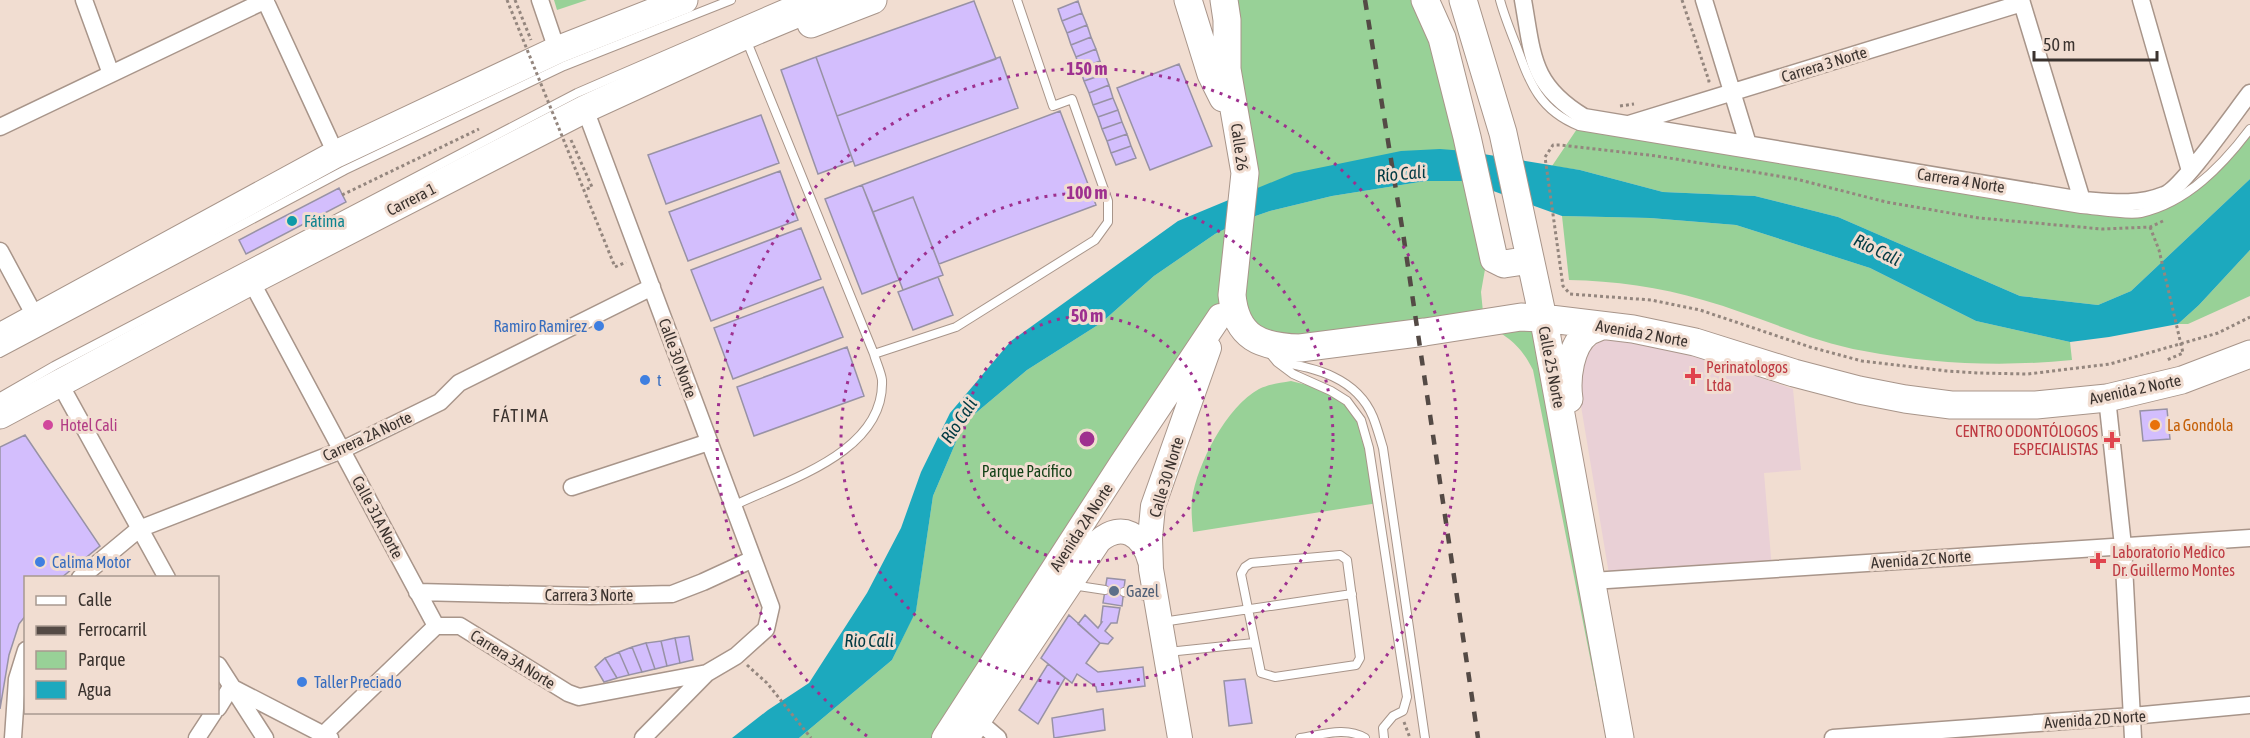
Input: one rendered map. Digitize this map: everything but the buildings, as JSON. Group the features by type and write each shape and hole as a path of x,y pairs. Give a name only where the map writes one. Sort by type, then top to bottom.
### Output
{"main road":[{"path":"0,337 336,154 545,47 684,0"},
{"name":"Carrera 1","path":"0,415 585,109 830,0"},
{"path":"676,67 750,49 873,0"},
{"path":"1188,0 1211,75 1239,131"},
{"name":"Calle 26","path":"1224,0 1227,20 1227,69 1245,173 1238,254 1226,306"},
{"path":"1425,0 1442,38 1494,259 1504,264 1529,255"},
{"name":"Calle 25 Norte","path":"1463,0 1503,133 1529,255 1567,441 1620,738"},
{"name":"Avenida 2 Norte","path":"1226,306 1235,316 1241,328 1270,352 1284,348 1300,348 1425,332 1521,317 1542,318 1633,328 1695,342 1794,373 1905,399 1951,405 2036,405 2107,398 2182,380 2247,359"},
{"name":"Calle 30 Norte","path":"1180,738 1151,569 1150,538 1153,506 1226,306"},
{"name":"Avenida 2A Norte","path":"969,723 1121,464 1226,306"},
{"path":"1567,441 1571,411 1569,376 1573,359 1587,333 1601,326"},
{"name":"Avenida 2A Norte","path":"944,738 969,723 1071,585 1100,541 1110,534 1129,533 1138,537 1144,543 1151,569"}],"street":[{"path":"84,0 111,74"},
{"path":"0,127 266,0 336,154"},
{"path":"540,0 545,47"},
{"path":"1523,0 1539,75 1554,96 1584,117 1625,125"},
{"path":"1704,0 1748,144"},
{"path":"2141,0 2190,171"},
{"path":"2022,2 2082,200"},
{"name":"Carrera 3 Norte","path":"1625,125 2022,2"},
{"name":"Carrera 4 Norte","path":"1625,125 2082,200 2128,204 2167,195 2190,171 2250,93"},
{"name":"Calle 30 Norte","path":"585,109 771,607 766,629 736,656"},
{"path":"0,251 36,318"},
{"name":"Calle 31A Norte","path":"251,282 436,626"},
{"name":"Carrera 2A Norte","path":"82,576 139,529 342,450 440,402 459,383 652,287"},
{"path":"60,384 166,576"},
{"path":"2107,398 2123,546 2133,738"},
{"path":"572,487 709,442"},
{"name":"Avenida 2C Norte","path":"1593,581 2250,538"},
{"name":"Carrera 3 Norte","path":"417,592 591,596 672,594 753,559"},
{"path":"231,687 327,736 436,626"},
{"name":"Carrera 3A Norte","path":"436,626 460,626 568,693 579,697 707,673"},
{"path":"13,738 17,679 24,656"},
{"path":"644,738 707,673 736,656"},
{"path":"219,666 265,738"},
{"path":"219,706 231,687"},
{"name":"Avenida 2D Norte","path":"1833,738 2250,705"},
{"path":"197,738 213,714"},
{"path":"969,723 998,738"}],"lane":[{"path":"0,352 345,170 564,66 731,0"},
{"path":"0,397 64,361 577,93 792,0"},
{"path":"874,354 956,327 1095,240 1108,222 1108,201 1072,99 1053,106 1017,0"},
{"path":"1500,0 1531,86 1550,109 1579,126 2080,209 2140,214 2174,201 2199,184 2235,150 2250,129"},
{"path":"733,506 834,458 862,436 878,409 882,379 874,354 750,49"},
{"path":"1270,352 1293,374 1347,401 1361,420 1369,448 1407,697 1403,711 1393,716 1383,728 1384,738"},
{"path":"1270,352 1338,378 1356,390 1373,415 1383,448 1425,738"},
{"path":"1340,555 1347,560 1352,594 1360,658 1356,665 1275,677 1262,672 1241,574 1245,567 1251,563 1340,555"},
{"path":"1071,585 1105,590"},
{"path":"1124,592 1156,597"},
{"path":"1161,622 1352,594"},
{"path":"1166,652 1254,643"},
{"path":"1300,738 1344,731 1355,732 1365,738"}],"path":[{"path":"507,0 615,267"},
{"path":"515,0 545,47"},
{"path":"1682,0 1709,81 1699,84"},
{"path":"1618,106 1638,104"},
{"path":"342,195 485,126"},
{"path":"568,134 592,187 584,190"},
{"path":"1560,145 1553,145 1545,157 1556,248 1563,286 1570,294 1651,300 1700,310 1810,347 1862,361 1947,371 2028,374 2110,364 2218,333 2250,317"},
{"path":"2150,227 2159,250 2181,345"},
{"path":"736,656 767,683 811,738"}],"shaded area":[{"path":"1610,337 1691,353 1793,389 1801,470 1764,473 1772,569 1610,580 1577,382 1587,354 1596,344"}],"green space":[{"path":"554,0 587,0 557,10"},
{"path":"1224,0 1425,0 1465,151 1245,192"},
{"path":"1579,126 2140,214 2199,184 2250,129 2250,179 2131,291 2098,305 2020,296 1838,217 1755,196 1663,192 1580,170 1552,166"},
{"name":"Parque Pacífico","path":"1426,181 1466,181 1487,258 1481,292 1484,322 1542,318 1620,738 1606,738 1533,370 1518,348 1484,323 1284,348 1233,308 944,738 799,738 892,660 916,610 933,496 964,423 1027,370 1101,323 1154,276 1215,234 1241,221 1270,211 1332,196"},
{"path":"1562,216 1650,218 1736,225 1870,268 1976,321 2070,342 2072,360 1994,364 1889,355 1843,347 1687,295 1620,283 1569,280"},
{"path":"2250,250 2250,296 2188,324 2178,324 2199,305"},
{"path":"1291,381 1331,391 1361,420 1378,503 1193,532 1192,503 1195,485 1215,437 1247,397 1259,389"}],"water":[{"name":"Rio Cali","path":"1440,149 1580,170 1663,192 1755,196 1838,217 2020,296 2098,305 2131,291 2250,179 2250,250 2199,305 2178,324 2070,342 1976,321 1870,268 1736,225 1650,218 1562,216 1466,181 1426,181 1332,196 1270,211 1241,221 1215,234 1154,276 1101,323 1027,370 964,423 933,496 916,611 892,660 799,738 732,738 768,710 809,683 867,593 901,528 921,472 950,413 1011,341 1178,221 1294,173 1401,151"}],"railway":[{"path":"1365,0 1403,233 1478,738"}],"place":[{"name":"Fátima","path":"292,221"},
{"name":"Ramiro Ramirez","path":"599,326"},
{"name":"Perinatologos Ltda","path":"1693,376"},
{"name":"t","path":"645,380"},
{"name":"Hotel Cali","path":"48,425"},
{"name":"La Gondola","path":"2155,425"},
{"name":"CENTRO ODONTÓLOGOS ESPECIALISTAS","path":"2112,440"},
{"name":"Laboratorio Medico Dr. Guillermo Montes","path":"2098,561"},
{"name":"Calima Motor","path":"40,562"},
{"name":"Gazel","path":"1114,591"},
{"name":"Taller Preciado","path":"302,682"}],"district":[{"name":"FÁTIMA","path":"521,416"}],"water label":[{"name":"Río Cali","path":"1401,174"},
{"name":"Río Cali","path":"1877,250"},
{"name":"Río Cali","path":"959,421"}]}
